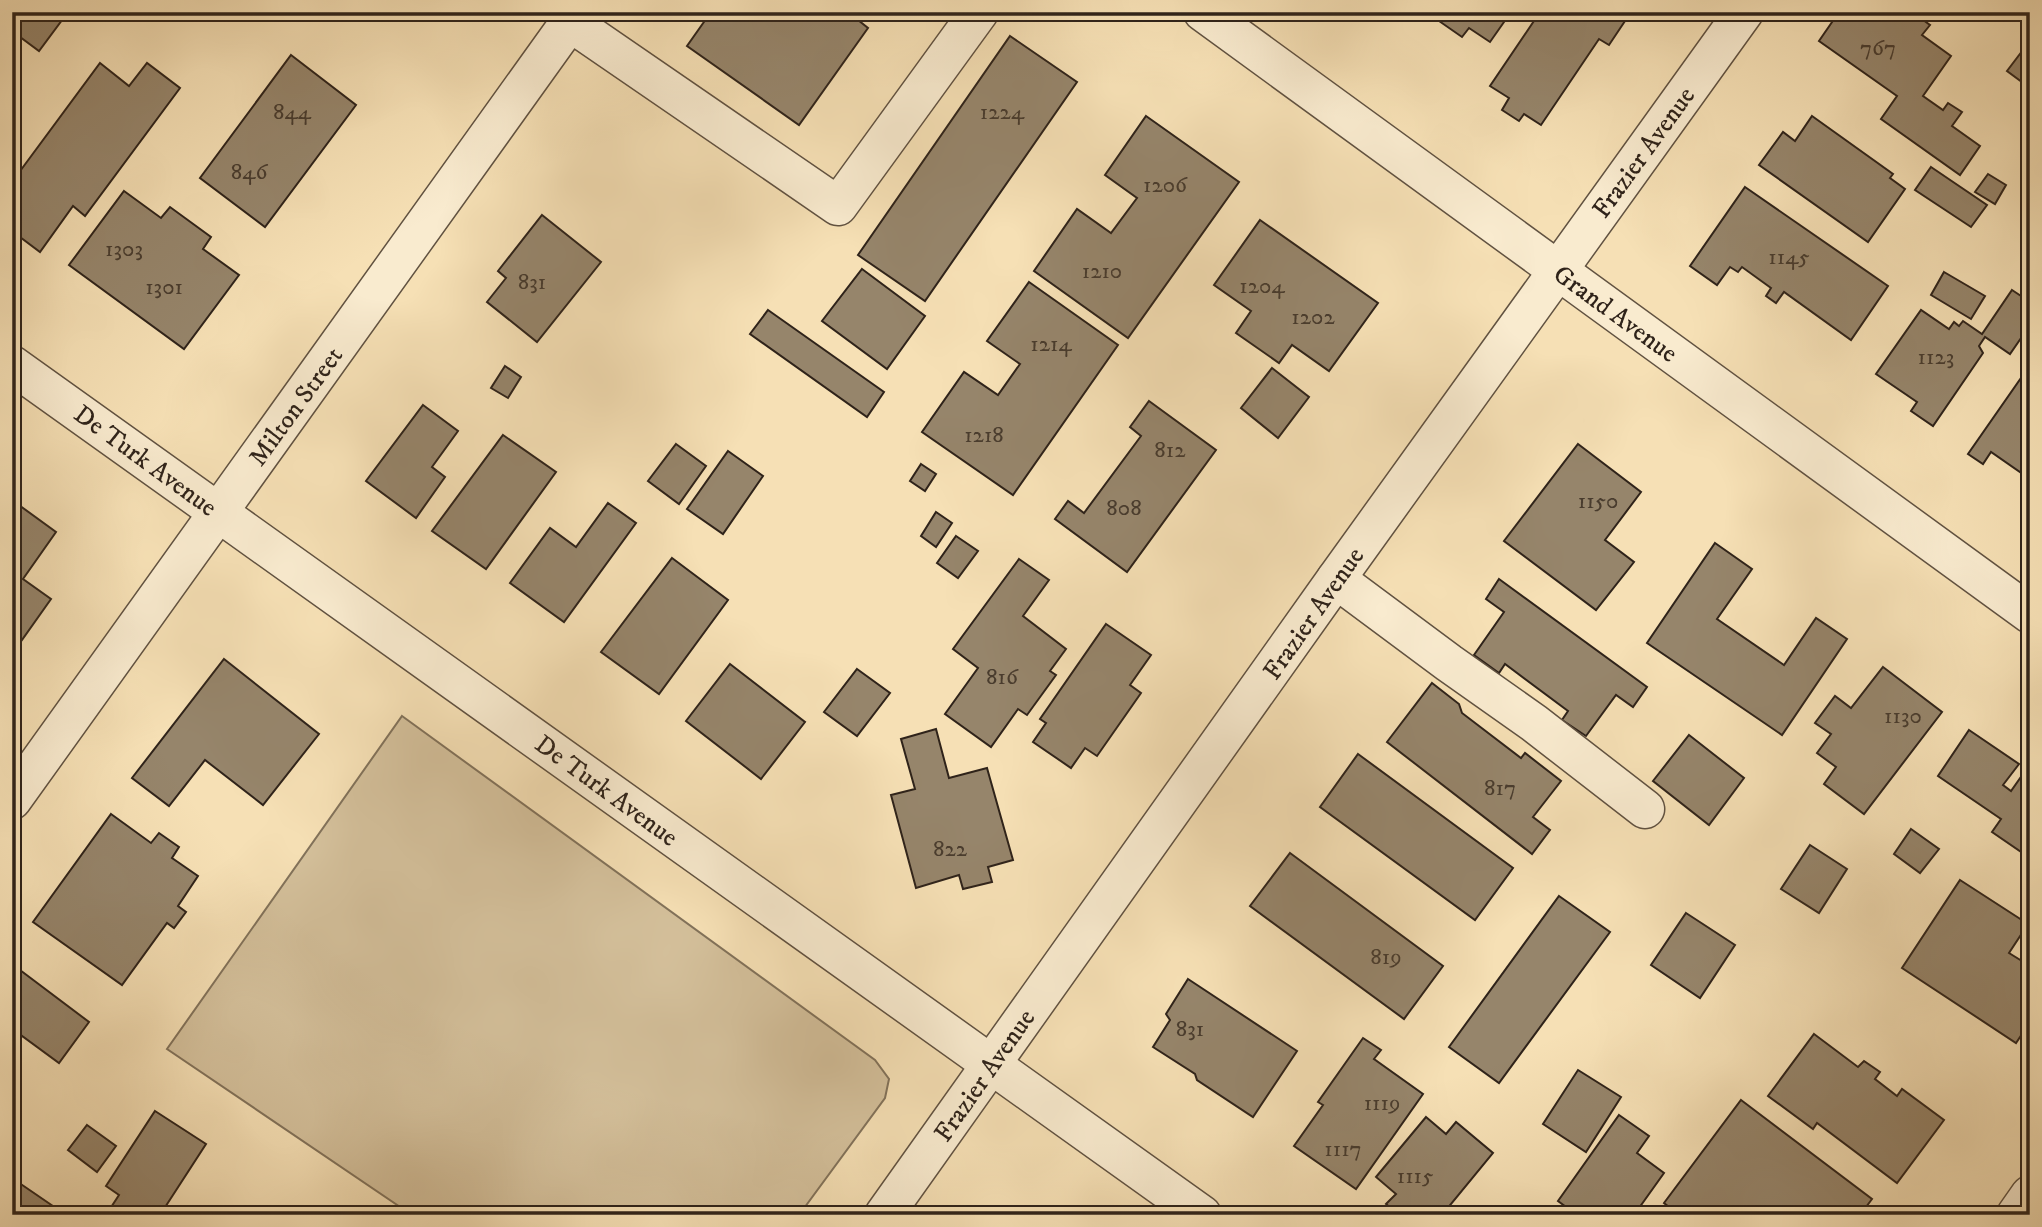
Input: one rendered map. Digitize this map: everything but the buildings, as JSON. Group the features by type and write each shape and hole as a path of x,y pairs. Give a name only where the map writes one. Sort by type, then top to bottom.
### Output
{"street":[{"path":"574,17 838,206 979,12"},
{"name":"Grand Avenue","path":"1203,12 2030,614"},
{"name":"Frazier Avenue","path":"884,1215 1336,579 1744,12"},
{"name":"Milton Street","path":"12,800 574,17"},
{"name":"De Turk Avenue","path":"12,365 1202,1215"},
{"path":"1336,579 1534,723 1644,810"},
{"path":"2016,1215 2030,1195"}],"shaded area":[{"path":"402,716 875,1060 889,1079 885,1098 799,1215 412,1215 167,1049"}]}
